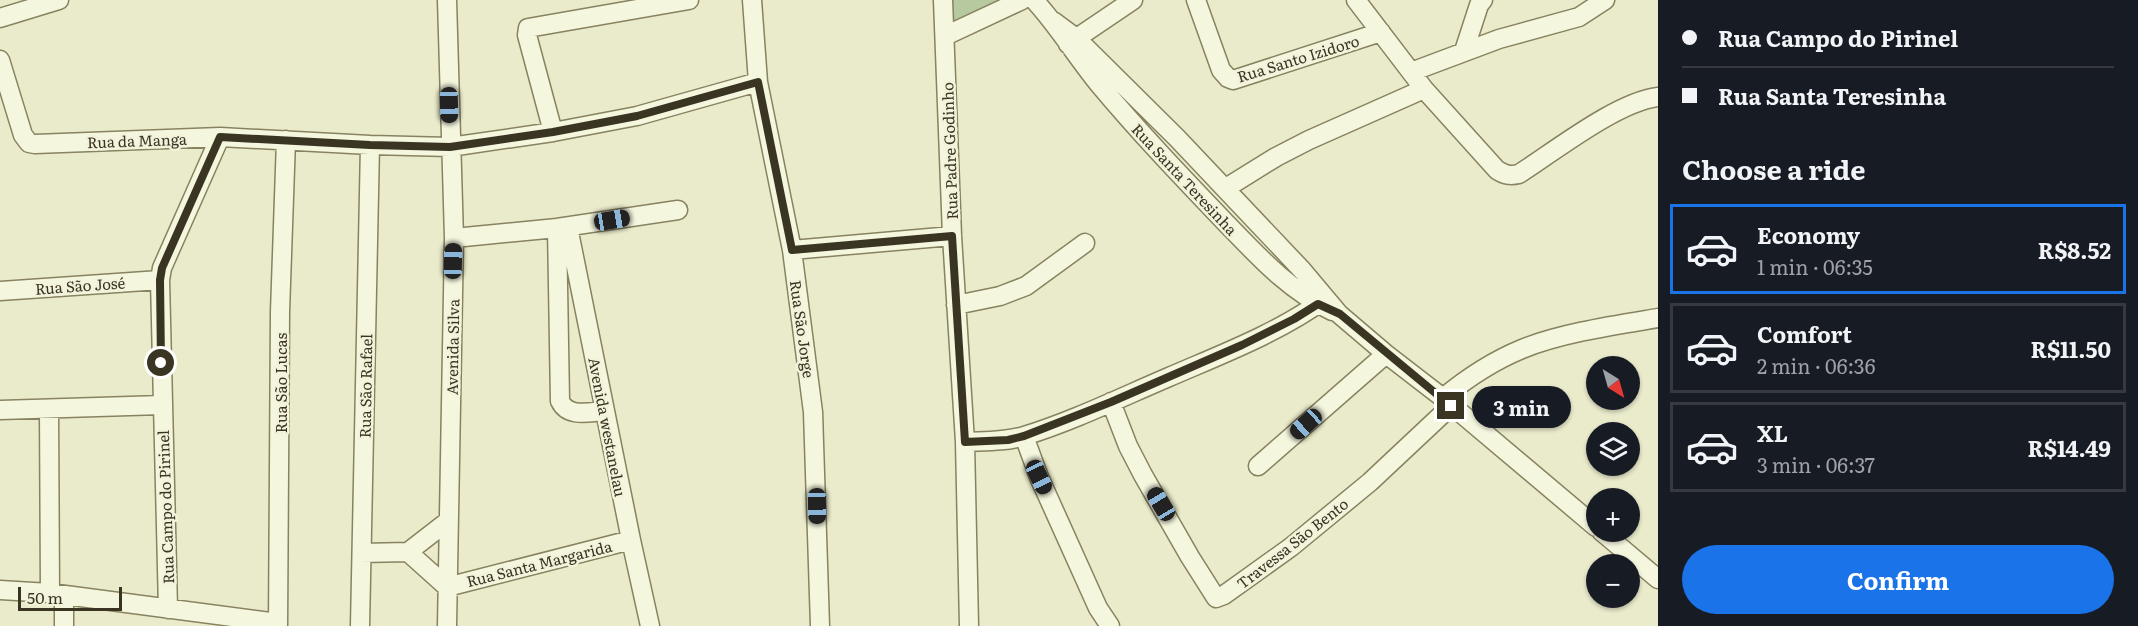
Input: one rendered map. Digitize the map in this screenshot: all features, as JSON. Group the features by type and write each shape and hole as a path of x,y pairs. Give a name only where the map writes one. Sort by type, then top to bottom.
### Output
{"street":[{"path":"0,18 59,0"},
{"name":"Avenida Silva","path":"447,0 454,238 447,626"},
{"path":"553,132 526,35 528,28 689,0"},
{"name":"Rua São Jorge","path":"752,0 758,82 792,250 813,412 820,626"},
{"name":"Rua Padre Godinho","path":"943,0 952,236 965,442 969,626"},
{"path":"945,36 1022,0"},
{"name":"Rua Santa Teresinha","path":"1034,0 1072,41 1226,188 1322,301"},
{"path":"1072,41 1132,0"},
{"name":"Rua Santo Izidoro","path":"1196,0 1221,70 1233,80 1381,32"},
{"name":"Rua Santo Izidoro","path":"1356,0 1424,89 1497,170 1504,174 1512,176 1519,174 1607,117 1631,104 1658,96"},
{"path":"1464,51 1479,5 1483,0"},
{"path":"1411,72 1499,39 1579,17 1605,0"},
{"name":"Rua Santa Teresinha","path":"1072,41 1136,127 1271,270 1340,314 1586,519"},
{"name":"Rua da Manga","path":"0,60 23,135 29,143 35,144 220,137 450,147 553,132 637,116 758,82"},
{"path":"1226,188 1276,157 1309,140 1424,89"},
{"name":"Rua Campo do Pirinel","path":"178,615 162,405 160,280 162,268 220,137"},
{"name":"Rua São Lucas","path":"278,624 280,312 286,140"},
{"name":"Rua São Rafael","path":"360,626 370,145"},
{"path":"454,238 562,228 678,210"},
{"path":"562,228 560,401 567,410 574,412 604,411"},
{"name":"Avenida westanelau","path":"562,228 604,411 647,625"},
{"path":"792,250 952,236"},
{"path":"956,304 1000,296 1026,286 1085,243"},
{"name":"Rua São José","path":"0,291 160,280"},
{"path":"965,442 1008,440 1024,436 1111,402 1242,345 1294,319 1322,301"},
{"path":"1447,402 1482,370 1523,348 1567,336 1658,318"},
{"path":"1258,466 1386,354"},
{"name":"Travessa São Bento","path":"1111,402 1128,446 1143,475 1216,598 1224,595 1300,540 1370,482 1447,402"},
{"path":"0,410 162,405"},
{"path":"49,409 57,594 64,626"},
{"path":"1024,436 1039,477 1098,608 1110,626"},
{"path":"362,553 408,552 448,521"},
{"name":"Rua Santa Margarida","path":"447,587 631,540"},
{"path":"1614,542 1658,579"},
{"path":"408,552 447,587"},
{"path":"0,590 57,594 178,615 278,624"}],"green space":[{"path":"947,0 1008,0 948,29"}],"route":[{"path":"161,363 160,280 162,268 220,137 450,147 553,132 637,116 758,82 792,250 952,236 965,442 1008,440 1024,436 1111,402 1242,345 1294,319 1318,304 1340,314 1451,406"}]}
